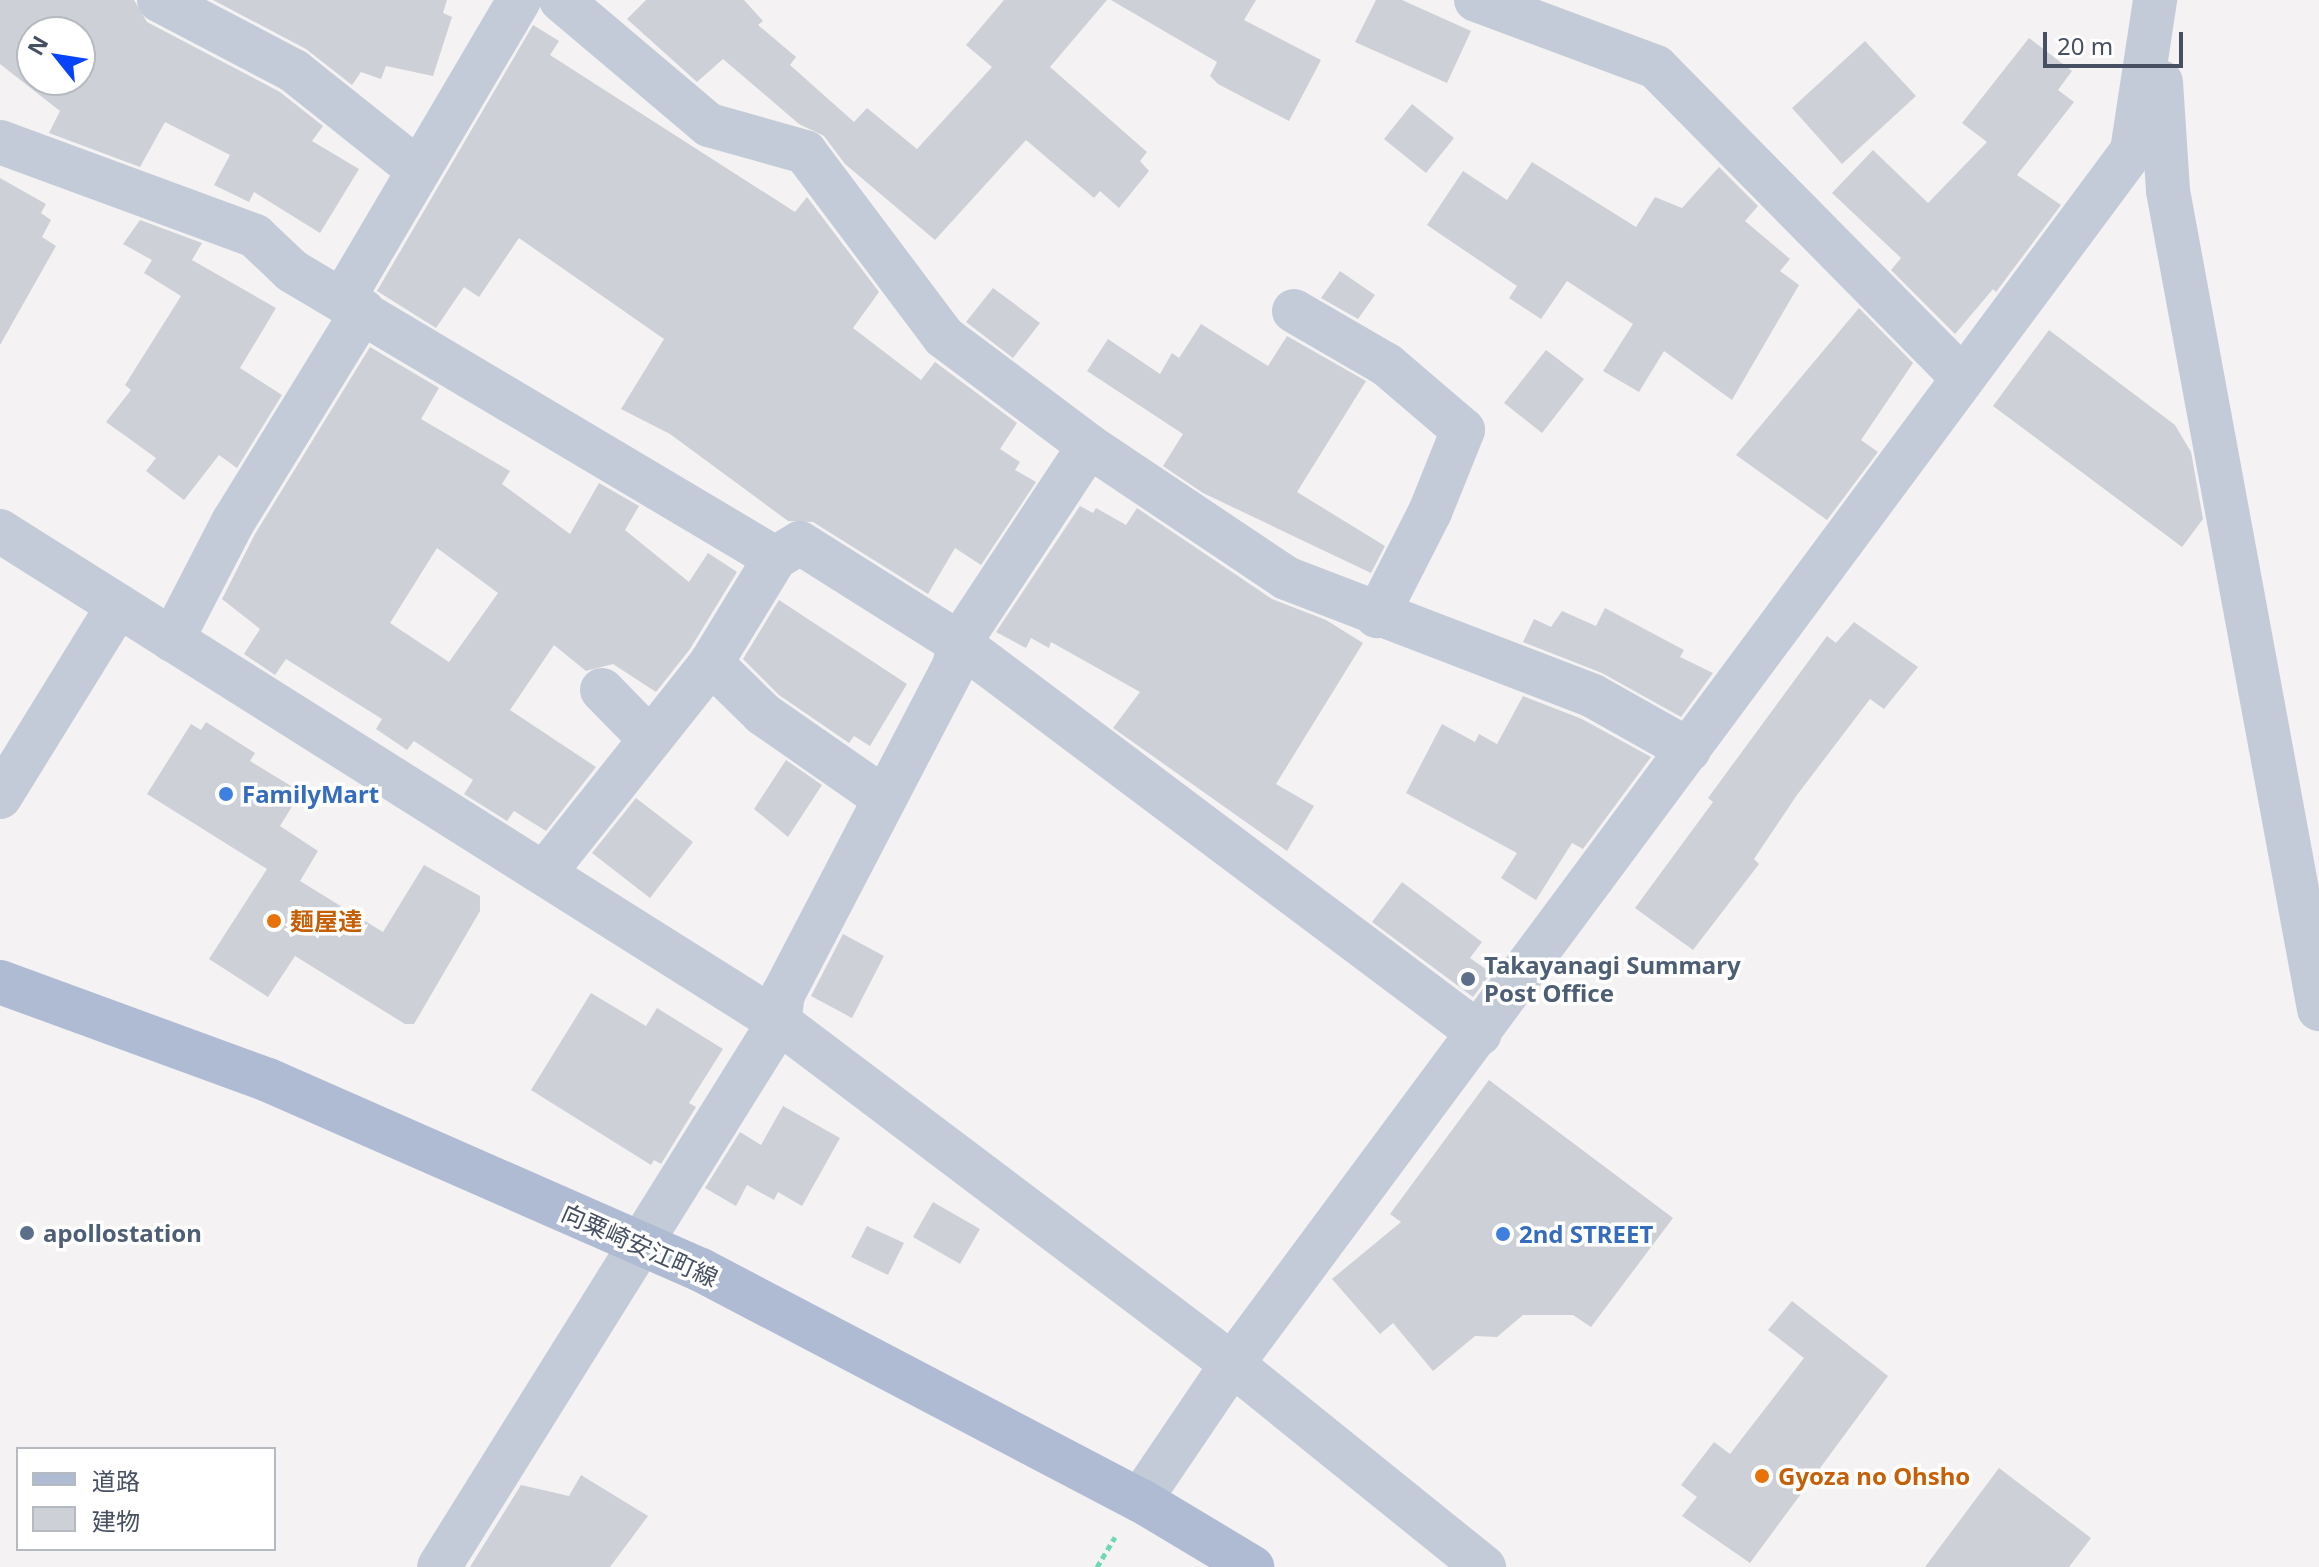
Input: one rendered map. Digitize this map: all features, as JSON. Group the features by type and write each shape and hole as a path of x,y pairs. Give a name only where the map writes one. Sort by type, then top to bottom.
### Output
{"main road":[{"name":"向粟崎安江町線","path":"0,982 268,1080 701,1270 1140,1500 1252,1567"}],"street":[{"path":"159,0 294,71 417,169"},
{"path":"172,640 233,522 353,305 417,169 519,0"},
{"path":"561,0 709,125 805,152 944,337 1089,446 1286,578 1377,616 1494,654 1593,696 1689,750"},
{"path":"1476,0 1656,67 1963,378"},
{"path":"1140,1500 1232,1364 1480,1034 2132,151 2155,0"},
{"path":"2155,0 2168,191 2319,1009"},
{"path":"0,142 255,236 292,271 775,558"},
{"path":"1294,311 1387,365 1463,430 1430,512 1377,616"},
{"path":"439,1567 779,1022 783,994 954,666 959,643 1089,446"},
{"path":"0,531 779,1022 1232,1364 1484,1567"},
{"path":"545,872 711,663 775,558 800,543 959,643 1480,1034"},
{"path":"0,797 118,606"},
{"path":"711,663 763,714 884,798"},
{"path":"602,690 650,739"}],"building":[{"path":"0,0 134,0 147,22 280,92 323,126 312,141 359,169 320,233 254,192 249,202 214,185 230,155 165,122 140,167 49,133 60,111 41,96 96,96 96,16 16,16 16,77 0,64"},
{"path":"213,0 447,0 443,13 452,17 433,76 386,66 381,79 361,72 352,85 306,49"},
{"path":"646,0 744,0 763,21 758,25 796,57 790,65 854,122 867,108 917,149 992,67 966,45 1004,0 1107,0 1050,67 1147,152 1140,161 1149,171 1119,208 1100,191 1094,198 1026,140 935,240 845,164 824,136 799,124 723,59 697,82 627,19"},
{"path":"1111,0 1256,0 1244,20 1321,60 1289,121 1218,84 1210,76 1217,62"},
{"path":"1376,0 1402,0 1471,31 1447,83 1355,42"},
{"path":"533,25 559,41 550,55 795,212 807,197 879,292 853,328 921,380 935,362 1017,423 1000,449 1020,462 1015,470 1036,482 981,565 955,548 928,594 813,522 788,521 670,434 621,409 664,339 519,238 479,297 464,287 436,328 377,291"},
{"path":"2029,38 2072,71 2058,90 2074,102 2017,175 2061,205 1996,292 1993,289 1955,334 1891,270 1901,258 1832,193 1873,150 1928,203 1987,142 1962,123"},
{"path":"1865,41 1916,96 1842,164 1792,108"},
{"path":"1412,104 1454,138 1426,173 1384,139"},
{"path":"1532,162 1636,227 1655,197 1682,208 1719,167 1758,206 1745,221 1790,259 1780,271 1799,285 1732,400 1664,351 1639,392 1603,371 1633,324 1567,281 1541,319 1509,298 1517,286 1427,225 1463,171 1507,200"},
{"path":"0,178 46,204 41,213 51,220 42,237 56,246 0,345"},
{"path":"140,220 202,243 192,260 276,308 240,368 282,395 237,468 219,455 184,500 146,471 156,458 106,422 131,390 125,385 181,296 144,273 152,260 123,244"},
{"path":"1340,271 1375,295 1358,319 1321,298"},
{"path":"993,288 1040,323 1013,358 966,322"},
{"path":"1859,308 1913,363 1861,440 1878,452 1827,520 1736,455"},
{"path":"1201,324 1268,366 1287,336 1366,381 1297,492 1385,546 1371,573 1203,493 1163,466 1183,434 1087,371 1108,339 1160,374 1172,353 1179,358"},
{"path":"2049,330 2175,425 2191,452 2203,519 2182,547 1993,406"},
{"path":"370,347 439,388 421,419 510,471 502,484 570,534 599,483 639,506 625,530 689,582 708,553 737,572 690,649 656,692 613,664 586,671 554,645 510,710 596,767 546,831 514,811 507,821 464,794 473,780 414,741 407,750 376,729 382,719 286,659 275,675 244,654 260,629 222,599 255,534","holes":["437,548 498,593 449,662 390,623"]},
{"path":"1546,350 1584,379 1542,433 1504,403"},
{"path":"1080,506 1093,513 1096,508 1126,525 1137,508 1272,599 1326,620 1363,643 1276,784 1314,806 1287,851 1113,728 1140,692 1051,642 1049,648 1031,638 1026,648 996,632"},
{"path":"779,600 907,684 870,746 854,736 849,743 779,695 743,659"},
{"path":"1605,608 1684,650 1680,657 1713,673 1681,717 1602,673 1523,642 1534,619 1551,627 1562,611 1596,626"},
{"path":"1854,622 1918,667 1884,709 1870,699 1797,795 1754,859 1759,864 1693,950 1635,908 1713,802 1708,798 1827,636 1836,643"},
{"path":"1523,696 1582,719 1651,757 1583,849 1572,843 1536,900 1501,878 1517,853 1406,793 1442,724 1475,742 1479,734 1497,744"},
{"path":"206,722 255,753 250,761 301,792 280,826 318,851 300,881 383,932 424,865 480,896 480,911 414,1024 405,1024 295,956 268,997 209,959 267,869 147,794 191,724 201,730"},
{"path":"786,760 822,785 788,837 754,809"},
{"path":"636,798 693,842 650,898 592,853"},
{"path":"1402,882 1482,942 1470,958 1491,973 1473,997 1372,922"},
{"path":"843,934 884,956 852,1018 811,996"},
{"path":"591,993 646,1026 657,1008 723,1049 689,1103 696,1107 661,1164 654,1160 651,1165 531,1090"},
{"path":"1489,1080 1673,1218 1591,1327 1573,1315 1523,1315 1497,1337 1475,1336 1433,1371 1393,1323 1380,1334 1332,1279 1401,1222 1390,1214"},
{"path":"783,1106 840,1138 802,1206 778,1192 774,1200 747,1185 736,1206 705,1188 740,1132 761,1145"},
{"path":"933,1202 980,1229 960,1264 913,1237"},
{"path":"867,1226 904,1243 888,1275 851,1257"},
{"path":"1792,1301 1888,1376 1750,1563 1682,1516 1697,1497 1681,1485 1714,1442 1730,1454 1804,1358 1768,1330"},
{"path":"1999,1468 2091,1538 2069,1567 1925,1567"},
{"path":"581,1475 648,1516 610,1567 470,1567 521,1485 569,1496"}],"place":[{"name":"FamilyMart","path":"226,794"},
{"name":"麺屋達","path":"274,921"},
{"name":"Takayanagi Summary Post Office","path":"1468,979"},
{"name":"apollostation","path":"27,1233"},
{"name":"2nd STREET","path":"1503,1234"},
{"name":"Gyoza no Ohsho","path":"1762,1476"}]}
